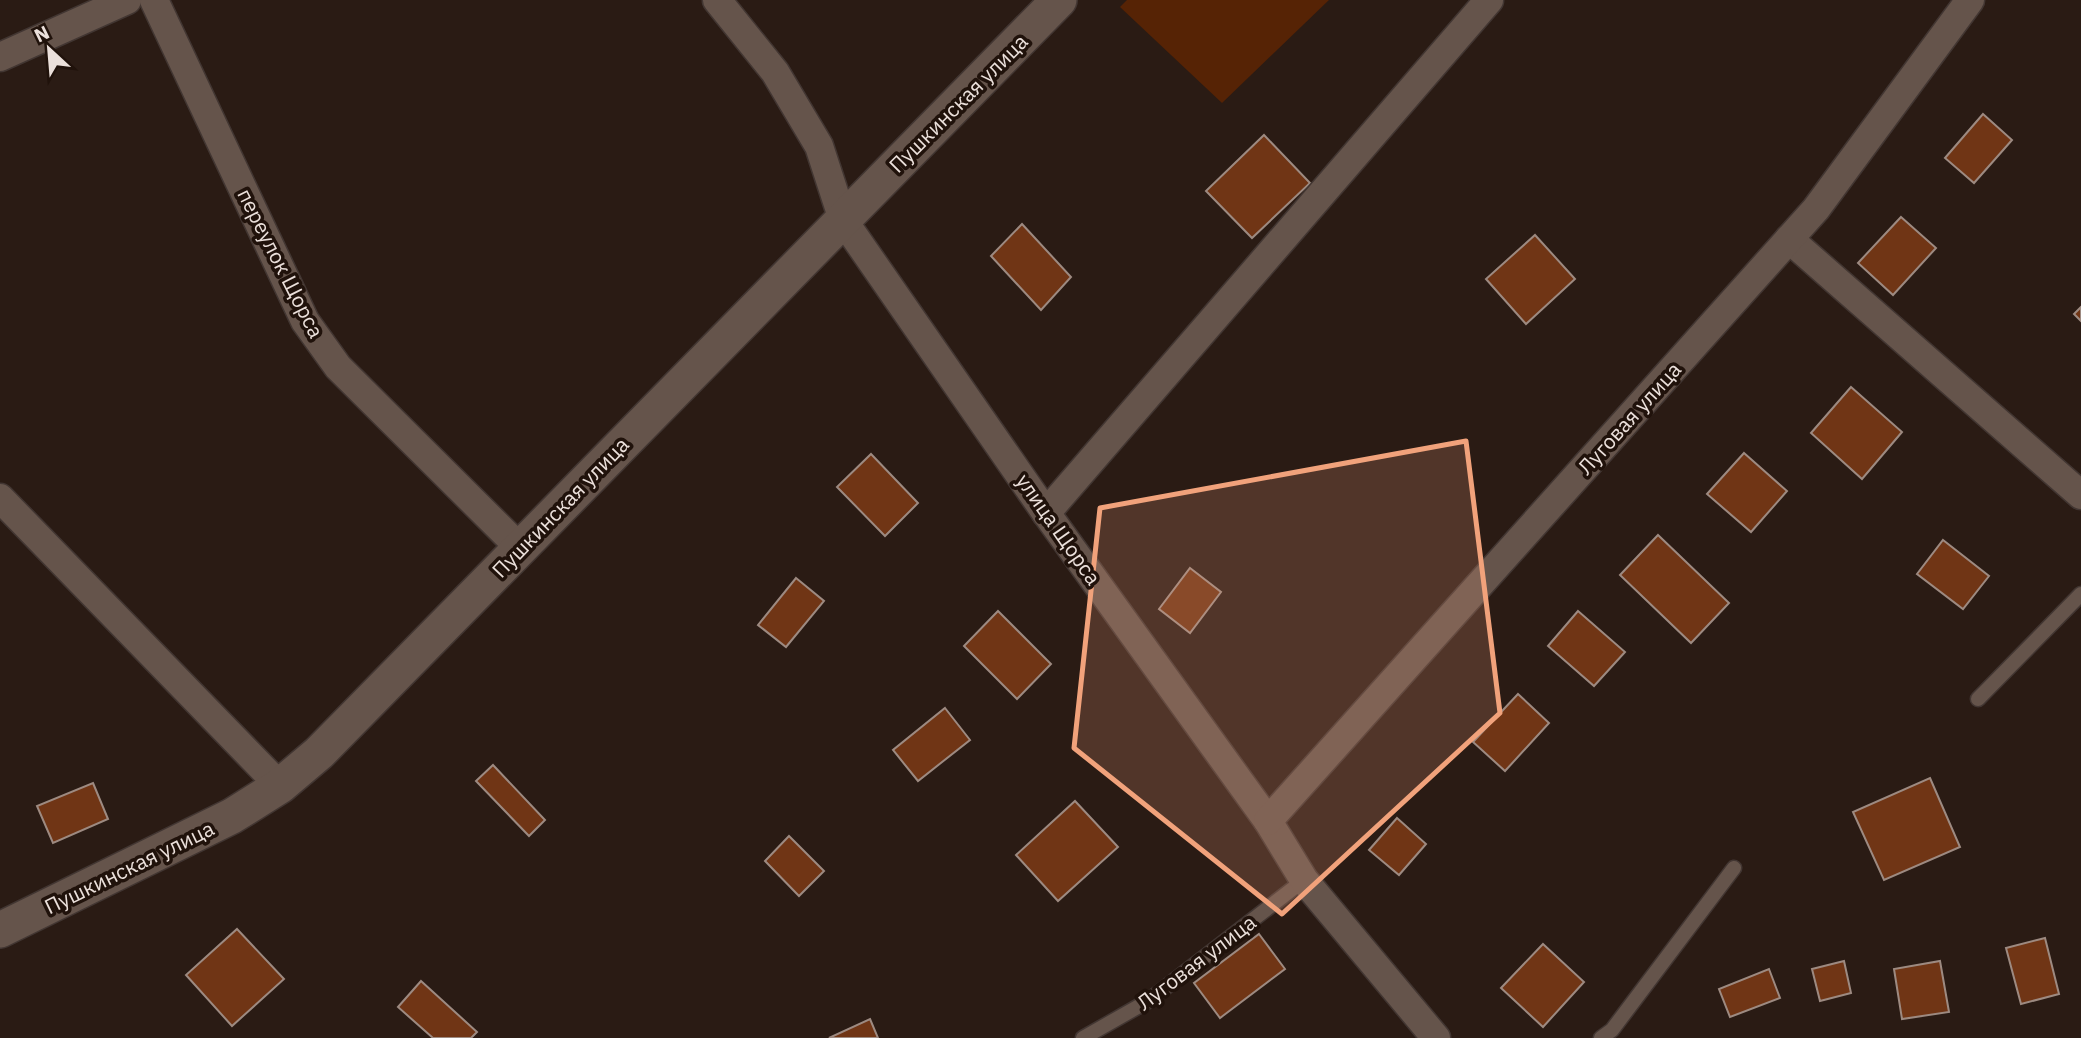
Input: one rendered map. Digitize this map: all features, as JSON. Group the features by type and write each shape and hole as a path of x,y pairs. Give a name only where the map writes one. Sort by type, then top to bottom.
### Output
{"street":[{"path":"0,57 127,0"},
{"name":"переулок Щорса","path":"154,0 305,321 338,367 520,548"},
{"name":"улица Щорса","path":"717,0 775,72 820,146 843,219 1046,513 1268,821 1304,880 1436,1038"},
{"name":"Пушкинская улица","path":"0,930 232,816 280,786 319,753 1059,0"},
{"path":"1046,513 1489,0"},
{"name":"Луговая улица","path":"1268,821 1789,239 1824,198 1970,0"},
{"path":"1789,239 2081,495"},
{"path":"0,498 280,786"}],"lane":[{"path":"1978,699 2081,594"},
{"path":"1601,1038 1612,1030 1734,868"},
{"name":"Луговая улица","path":"1083,1038 1148,1001 1304,880"}],"highlighted area":[{"path":"1466,441 1500,713 1282,914 1074,748 1100,508"}],"shaded area":[{"path":"1127,0 1329,0 1222,103 1120,7"}],"building":[{"path":"1983,114 2012,140 1974,183 1945,158"},
{"path":"1264,135 1310,183 1252,238 1206,191"},
{"path":"1901,217 1936,248 1893,295 1858,263"},
{"path":"1022,224 1071,277 1041,310 991,256"},
{"path":"1535,235 1575,279 1526,324 1486,279"},
{"path":"2081,307 2081,321 2074,314"},
{"path":"1851,387 1902,432 1862,479 1811,433"},
{"path":"1744,453 1787,491 1751,532 1707,494"},
{"path":"871,454 918,503 885,536 837,487"},
{"path":"1658,535 1729,603 1691,643 1620,575"},
{"path":"1943,540 1989,576 1963,609 1917,574"},
{"path":"1190,568 1221,592 1190,633 1159,609"},
{"path":"796,578 824,601 786,647 758,625"},
{"path":"998,611 1051,664 1017,699 964,646"},
{"path":"1578,611 1625,652 1594,686 1548,646"},
{"path":"1518,694 1549,723 1505,771 1473,742"},
{"path":"945,708 970,740 918,781 893,750"},
{"path":"493,765 545,820 529,836 476,781"},
{"path":"1930,778 1960,847 1884,880 1853,812"},
{"path":"93,783 108,819 53,843 37,806"},
{"path":"1075,801 1118,847 1058,901 1016,855"},
{"path":"1397,818 1426,844 1399,875 1369,850"},
{"path":"789,836 824,871 799,896 765,861"},
{"path":"237,929 284,979 232,1026 186,975"},
{"path":"1259,934 1285,969 1220,1018 1194,983"},
{"path":"2045,938 2059,994 2021,1004 2006,948"},
{"path":"1543,944 1584,982 1543,1027 1501,988"},
{"path":"1844,961 1851,993 1820,1001 1812,969"},
{"path":"1940,961 1949,1012 1902,1019 1894,969"},
{"path":"1769,969 1780,998 1730,1017 1719,989"},
{"path":"421,981 477,1032 471,1038 433,1038 398,1007"},
{"path":"870,1019 878,1038 829,1038"}]}
